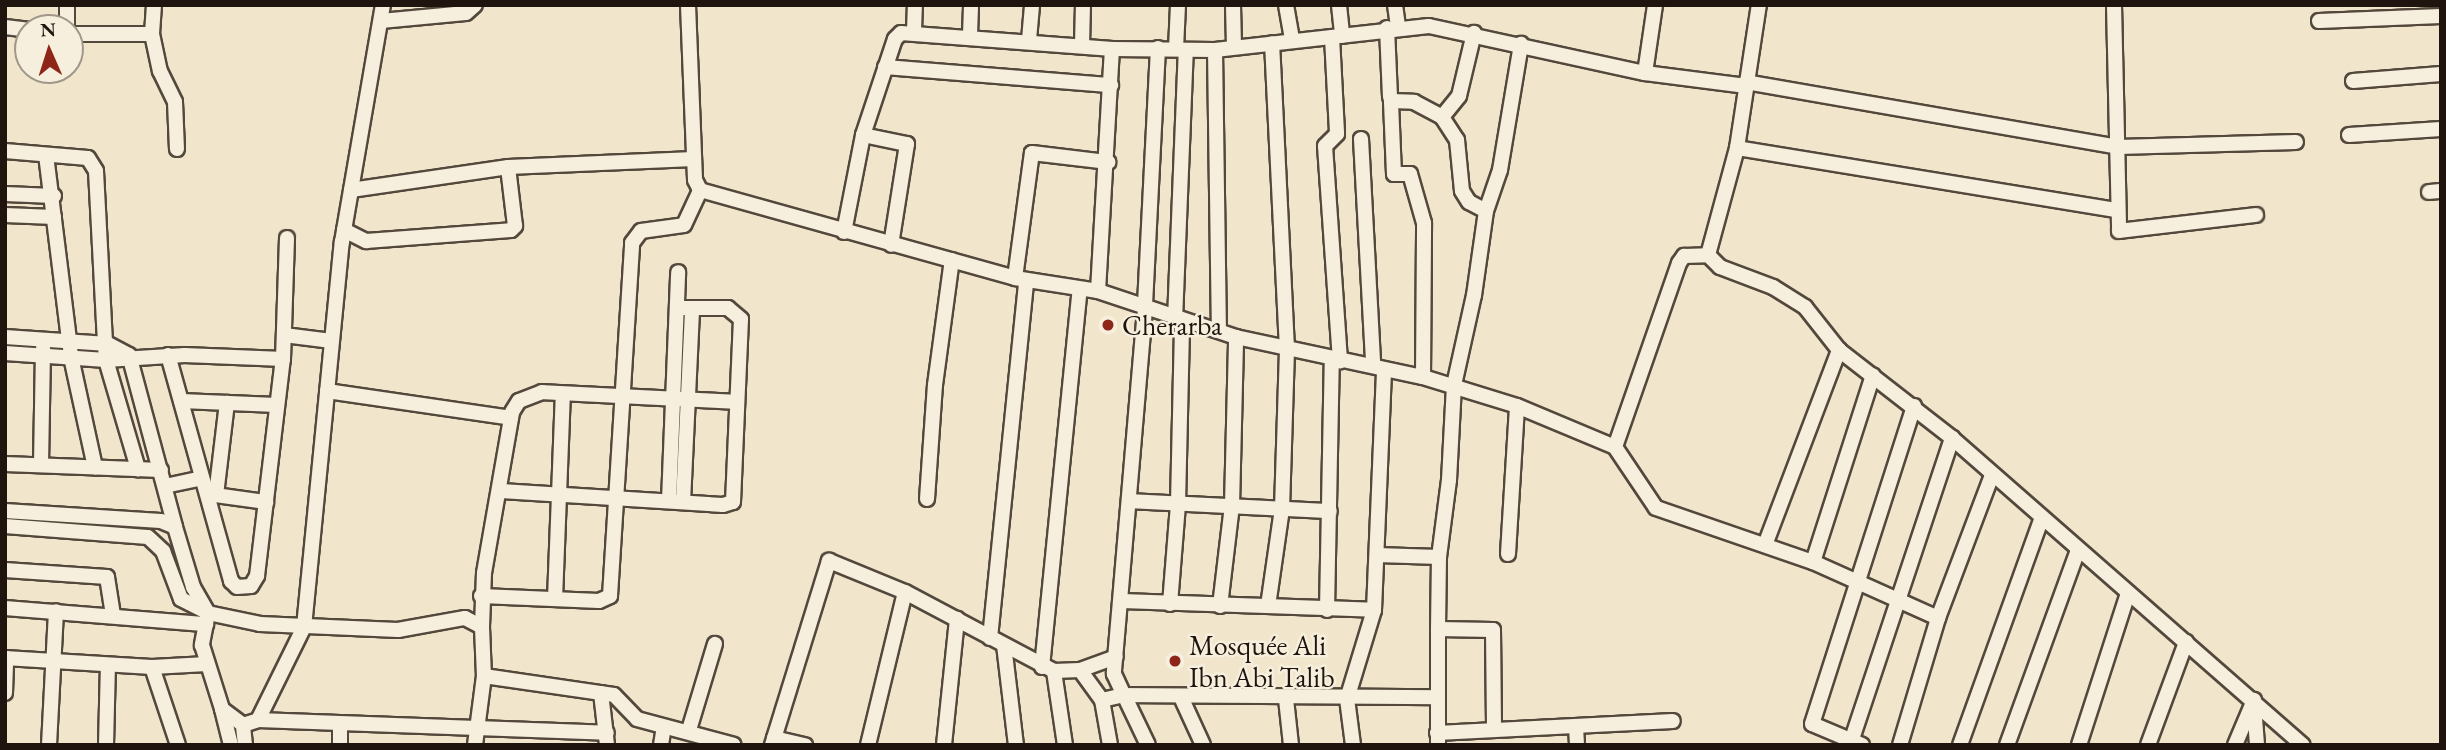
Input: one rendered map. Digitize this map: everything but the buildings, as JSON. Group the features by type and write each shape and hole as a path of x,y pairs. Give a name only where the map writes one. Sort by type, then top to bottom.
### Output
{"street":[{"path":"154,5 152,34 160,71 175,102 177,149"},
{"path":"258,720 304,627 344,230 383,5"},
{"path":"381,22 466,13 475,5"},
{"path":"481,596 602,601 610,596 620,396 632,243 641,231 684,225 700,190 694,159 688,5"},
{"path":"914,32 915,5"},
{"path":"970,35 971,5"},
{"path":"1029,40 1032,5"},
{"path":"1082,45 1083,5"},
{"path":"1170,604 1178,504 1181,49 1178,5"},
{"path":"1233,5 1234,47"},
{"path":"1286,5 1292,40"},
{"path":"1327,610 1336,360 1325,146 1337,134 1339,5"},
{"path":"1390,97 1395,5"},
{"path":"1645,73 1655,5"},
{"path":"1707,255 1737,148 1759,5"},
{"path":"2114,5 2118,147 2116,226 2125,232 2256,215"},
{"path":"2319,21 2441,16"},
{"path":"844,232 863,135 885,67 895,39 901,33 914,32 1112,49 1216,50 1393,28 1474,33 1645,73 1746,84 2118,147 2296,142"},
{"path":"1443,117 1460,96 1474,33"},
{"path":"84,34 152,34"},
{"path":"1268,606 1282,509 1287,349 1272,43"},
{"path":"1521,44 1500,170 1486,211 1474,295 1454,385 1449,480 1439,557 1435,697 1437,739 1494,729 1673,721"},
{"path":"1148,745 1114,674 1145,309 1158,48"},
{"path":"1098,291 1108,162 1112,49"},
{"path":"1216,50 1219,331"},
{"path":"885,67 1111,85"},
{"path":"2353,81 2441,74"},
{"path":"1423,377 1424,223 1409,174 1394,174 1391,101 1414,102 1443,117 1457,139 1462,191 1469,202 1486,211"},
{"path":"2349,135 2441,129"},
{"path":"863,135 907,144 891,245"},
{"path":"1353,745 1347,699 1374,610 1377,555 1379,367 1361,139"},
{"path":"1737,148 2115,209"},
{"path":"5,152 88,158 96,171 108,344 106,359 138,469"},
{"path":"1016,745 997,642 1020,280 1032,153 1108,162"},
{"path":"46,155 54,196 54,217 71,358 95,467"},
{"path":"351,190 508,167 694,159"},
{"path":"344,230 366,241 511,230 515,226 508,167"},
{"path":"700,190 1020,280 1098,291 1179,321 1236,337 1423,377 1517,406 1615,447 1656,508 1857,579 1894,602 1938,618"},
{"path":"5,194 54,196"},
{"path":"5,215 54,217"},
{"path":"168,355 202,478 211,494 231,581 237,587 251,586 257,576 282,359 288,238"},
{"path":"1615,447 1679,262 1695,253 1707,255 1720,267 1784,292 1826,329 1839,350 1952,438 2078,551 2303,745"},
{"path":"927,499 935,385 952,260"},
{"path":"676,502 685,308 678,272"},
{"path":"1065,745 1048,669 1080,289"},
{"path":"501,491 726,505 735,499 740,316 728,308 685,308"},
{"path":"284,335 332,341"},
{"path":"5,337 108,344 129,355 192,587 207,618 202,645 230,745"},
{"path":"1220,606 1232,506 1236,337"},
{"path":"41,465 44,340"},
{"path":"1765,545 1839,350"},
{"path":"5,354 106,359 129,355 168,355 282,359"},
{"path":"1813,562 1873,375"},
{"path":"327,391 511,418"},
{"path":"475,745 484,676 481,596 501,491 511,418 519,401 529,394 563,394 737,402"},
{"path":"555,599 563,394"},
{"path":"181,401 277,405"},
{"path":"211,494 227,403"},
{"path":"1508,554 1517,406"},
{"path":"1914,406 1812,724 1854,743 1894,602 1952,438"},
{"path":"5,464 161,470"},
{"path":"1900,745 1938,618 1993,475"},
{"path":"165,486 202,478"},
{"path":"211,494 266,502"},
{"path":"1130,501 1330,511"},
{"path":"5,511 161,521 175,527"},
{"path":"1961,745 2042,517"},
{"path":"5,526 148,537 163,551 181,600 207,618"},
{"path":"2007,745 2078,551"},
{"path":"1377,555 1439,557"},
{"path":"805,745 773,741 830,561 905,592 1048,669 1080,670 1116,657"},
{"path":"5,570 107,577 113,614"},
{"path":"5,592 5,608 207,618 304,627 398,630 434,627 466,618 482,627"},
{"path":"868,745 905,592"},
{"path":"2079,745 2128,593"},
{"path":"1122,601 1374,610"},
{"path":"49,745 56,611"},
{"path":"944,745 957,619"},
{"path":"1438,629 1493,630 1494,729"},
{"path":"2148,745 2186,642"},
{"path":"689,730 715,644"},
{"path":"5,693 6,658 152,667 207,664"},
{"path":"106,745 108,664"},
{"path":"152,667 178,745"},
{"path":"1080,670 1102,699 1110,745"},
{"path":"484,676 619,698 632,716 664,727 689,730 734,745"},
{"path":"243,725 258,720 607,739 601,694"},
{"path":"1102,699 1124,695 1286,699 1435,697"},
{"path":"1181,697 1203,745"},
{"path":"1286,699 1291,745"},
{"path":"2235,745 2254,700"},
{"path":"2254,700 2257,745"},
{"path":"222,709 243,725 244,745"},
{"path":"340,724 340,745"},
{"path":"1577,726 1577,745"},
{"path":"661,745 664,727"}],"place":[{"name":"Cherarba","path":"1108,325"},
{"name":"Mosquée Ali Ibn Abi Talib","path":"1175,661"}]}
